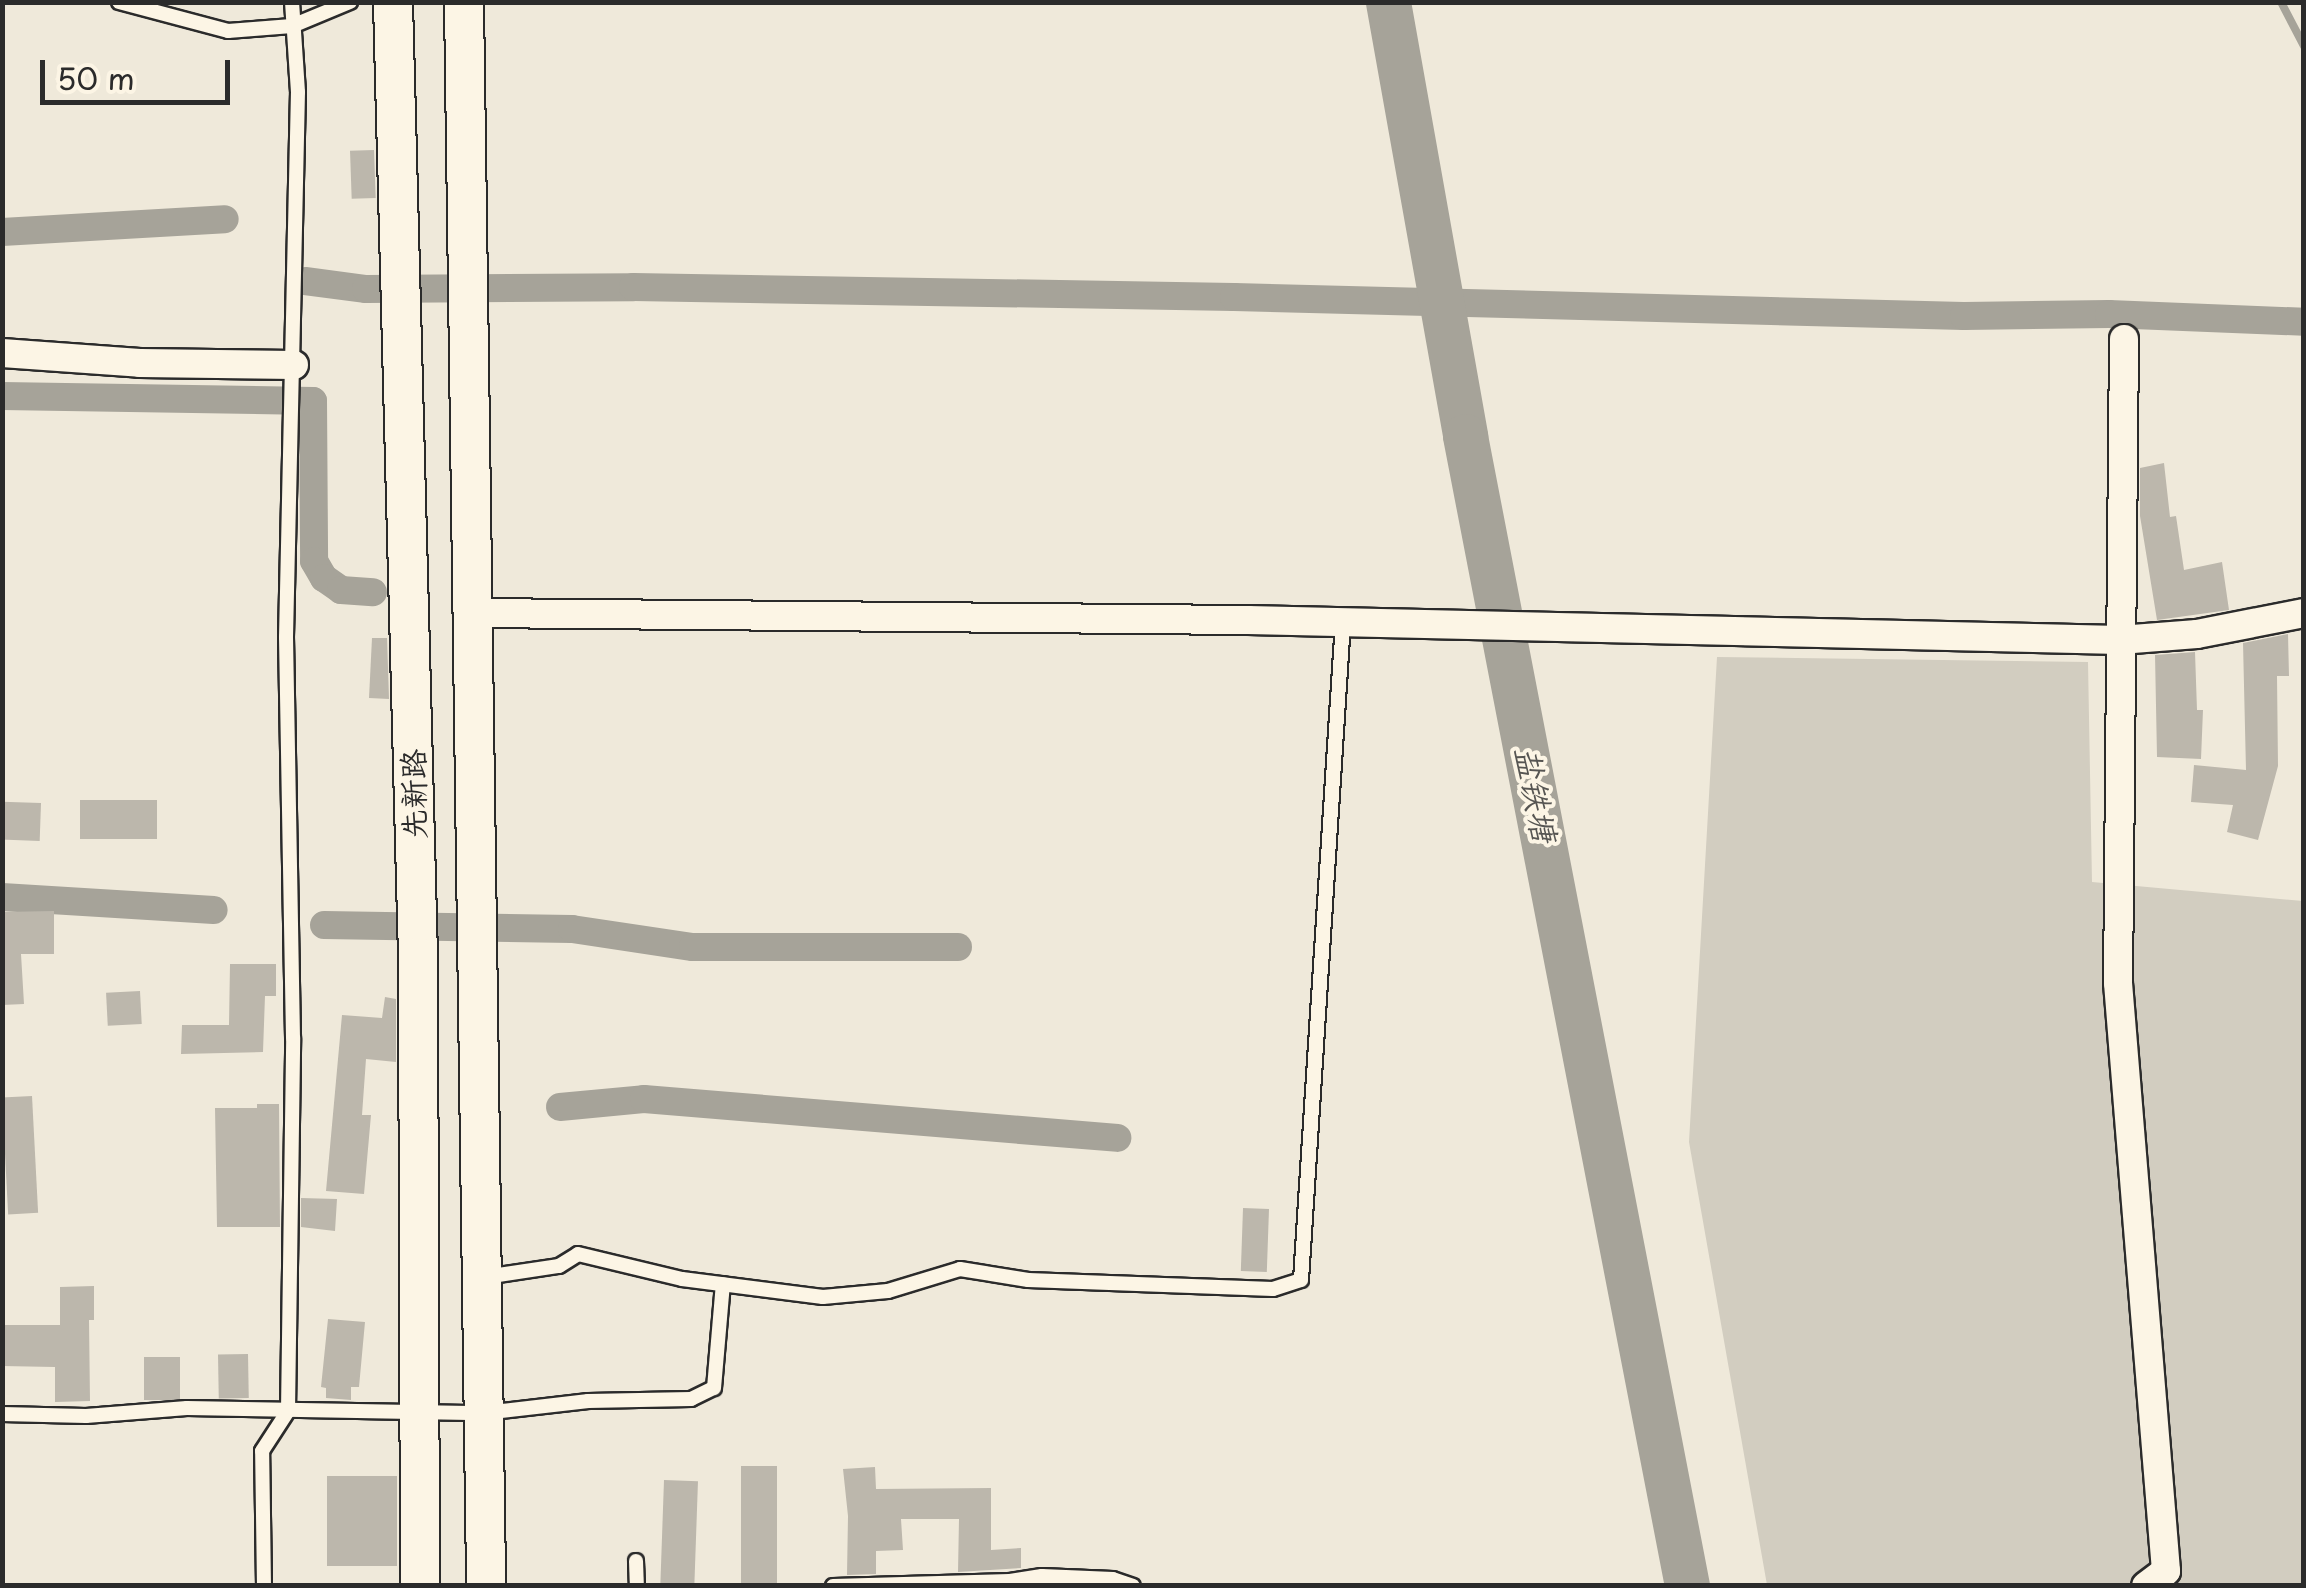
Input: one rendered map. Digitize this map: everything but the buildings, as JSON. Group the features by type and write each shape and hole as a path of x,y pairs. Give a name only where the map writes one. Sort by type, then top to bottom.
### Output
{"main road":[{"name":"先新路","path":"392,2 418,957 420,1586"},
{"name":"先新路","path":"464,2 486,1586"}],"street":[{"path":"2124,340 2118,983 2151,1581"},
{"path":"2,354 294,365"},
{"path":"474,613 1343,622 2120,640 2197,634 2304,613"}],"lane":[{"path":"120,2 228,31 292,26 350,2"},
{"path":"264,1586 262,1452 288,1412 293,1038 286,637 298,92 292,2"},
{"path":"482,1278 559,1266 578,1254 723,1284 823,1297 888,1292 960,1269 1028,1280 1273,1289 1301,1280 1343,622"},
{"path":"2,1414 86,1416 187,1408 484,1413 588,1401 692,1399 714,1388 723,1284"},
{"path":"636,1560 637,1586"},
{"path":"837,1585 1113,1579 1134,1586"}],"shaded area":[{"path":"1717,657 2088,662 2092,882 2303,901 2303,1585 1767,1585 1689,1142"}],"waterway":[{"name":"盐铁塘","path":"1388,2 1465,436 1687,1586"},
{"path":"2281,2 2304,46"},
{"path":"2,232 225,219"},
{"path":"305,281 366,289 633,287 1234,297 1964,316 2109,314 2304,322"},
{"path":"2,396 313,401 314,561 324,578 341,590 373,592"},
{"path":"2,897 214,910"},
{"path":"324,925 572,929 693,947 958,947"},
{"path":"560,1107 644,1099 1117,1138"}]}
